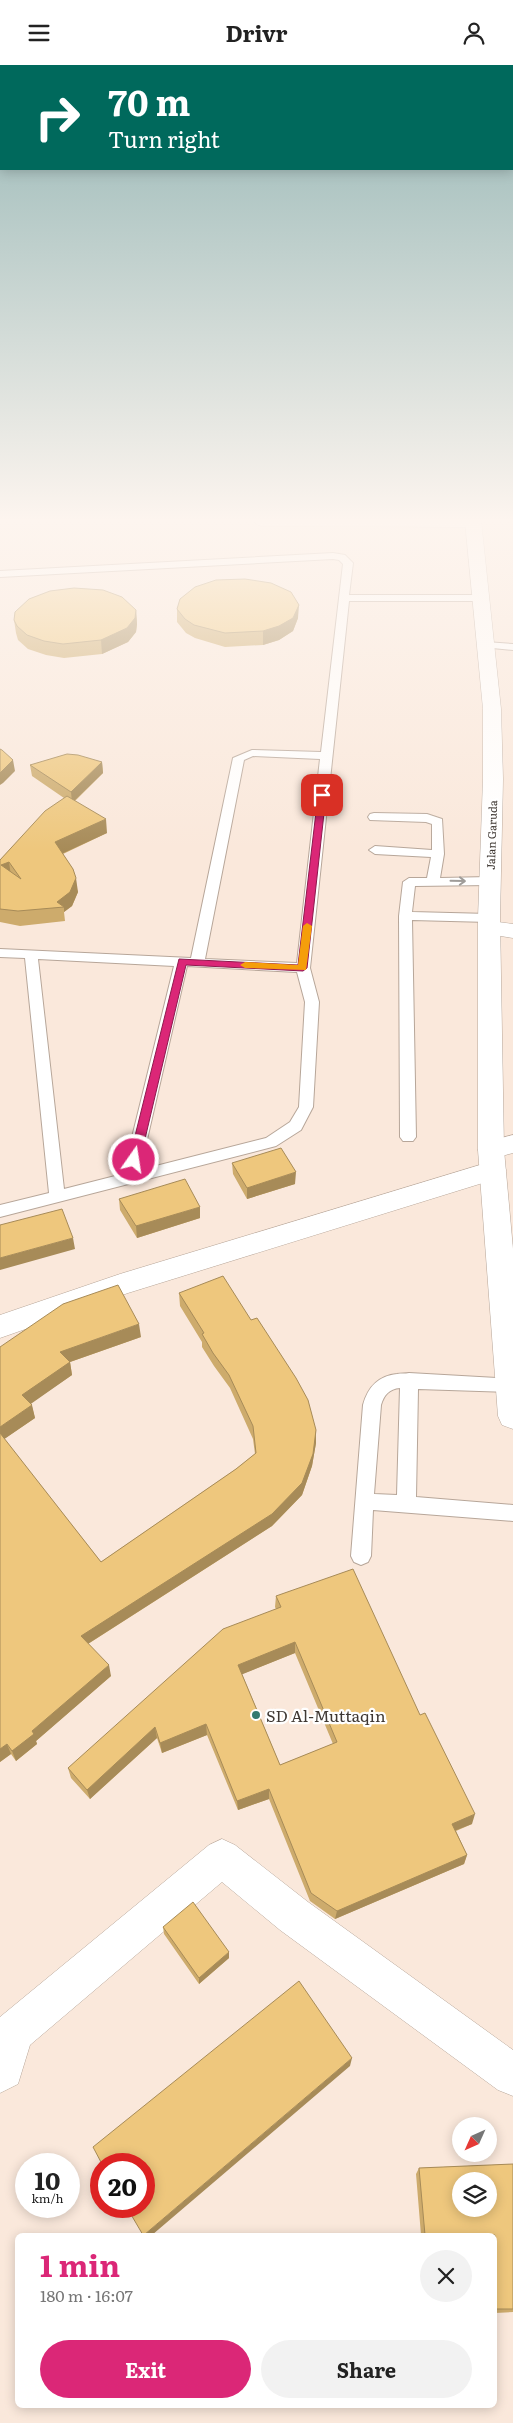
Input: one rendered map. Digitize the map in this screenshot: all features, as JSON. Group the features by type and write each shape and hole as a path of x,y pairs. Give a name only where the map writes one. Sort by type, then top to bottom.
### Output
{"main road":[{"name":"Jalan Garuda","path":"485,630 492,709 490,923 499,1155 513,1416"},
{"path":"490,923 513,931"},
{"path":"0,1327 499,1155"},
{"path":"0,2072 3,2069 13,2033 222,1858 294,1916 513,2075"}],"lane":[{"path":"0,1211 272,1142 296,1126 304,1114 306,1107 312,1001 303,968 341,630"},
{"path":"486,645 513,647"},
{"path":"197,963 239,757 252,753 327,756"},
{"path":"374,817 434,819 438,822 438,854 433,881"},
{"path":"375,850 438,854"},
{"path":"408,1137 405,916 409,882 490,881"},
{"path":"405,916 490,923"},
{"path":"0,953 303,968"},
{"path":"31,955 57,1197"},
{"path":"130,1178 182,961"},
{"path":"361,1556 373,1397 385,1383 409,1380 510,1385"},
{"path":"406,1503 409,1380"},
{"path":"364,1501 513,1513"}],"building":[{"path":"21,630 123,630 101,640 63,644 44,641 27,635"},
{"path":"214,630 266,630 263,631 225,633"},
{"path":"0,749 13,760 0,773"},
{"path":"67,754 102,762 71,792 30,765"},
{"path":"67,796 106,819 55,842 73,869 76,878 70,892 57,902 64,907 18,911 0,909 0,860 45,811","holes":["9,862 21,879 1,865"]},
{"path":"281,1148 296,1172 247,1188 232,1163"},
{"path":"185,1179 200,1207 136,1226 119,1199"},
{"path":"62,1209 73,1238 0,1258 0,1225"},
{"path":"223,1276 251,1320 257,1318 308,1400 316,1430 313,1454 302,1483 272,1514 81,1636 109,1665 32,1731 34,1734 12,1751 7,1744 0,1749 0,1433 101,1562 236,1469 256,1453 253,1426 229,1375 213,1353 202,1334 204,1333 179,1293"},
{"path":"118,1285 139,1324 60,1352 70,1362 22,1395 32,1405 0,1427 0,1347 63,1304"},
{"path":"353,1569 420,1715 425,1713 475,1814 452,1824 467,1855 337,1911 311,1893 269,1789 237,1801 206,1724 160,1743 155,1727 87,1790 68,1768 223,1629 281,1607 276,1596","holes":["295,1642 337,1742 280,1765 238,1665"]},
{"path":"193,1902 229,1952 199,1978 163,1927"},
{"path":"299,1981 352,2058 146,2233 142,2233 133,2218 155,2218 155,2153 96,2153 93,2147"},
{"path":"513,2164 513,2309 497,2309 497,2233 425,2233 419,2168"}],"slow traffic":[{"path":"245,965 303,968 307,926"}],"place":[{"name":"SD Al-Muttaqin","path":"256,1715"}],"route":[{"path":"134,1160 182,961 303,968 322,795"}]}
